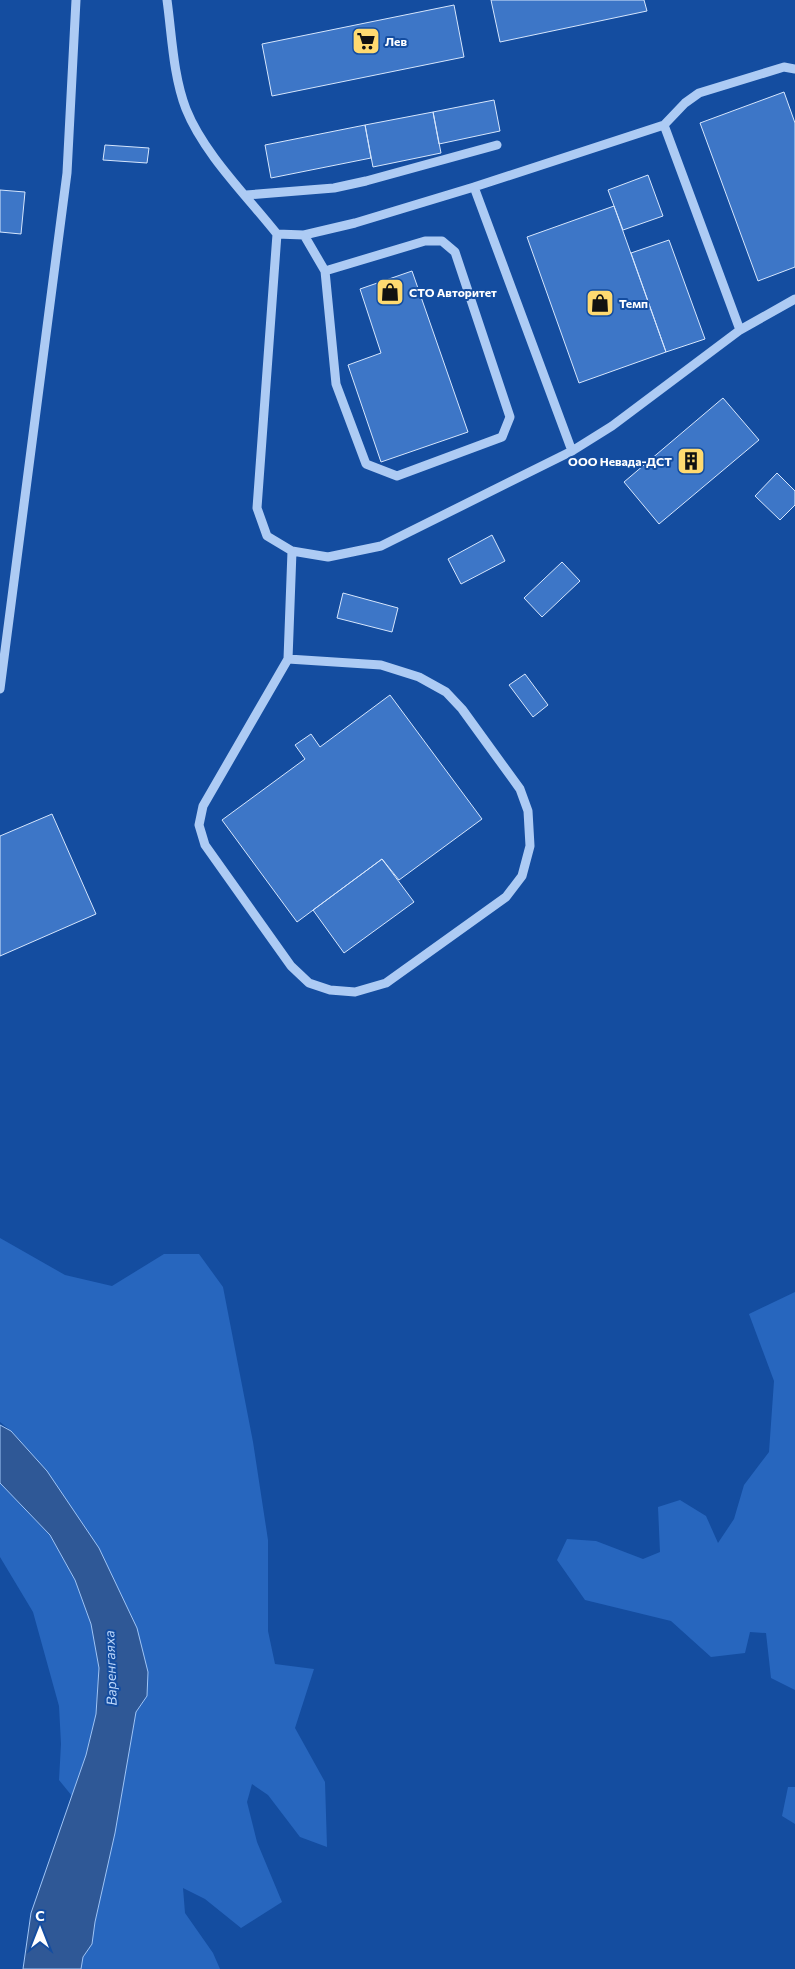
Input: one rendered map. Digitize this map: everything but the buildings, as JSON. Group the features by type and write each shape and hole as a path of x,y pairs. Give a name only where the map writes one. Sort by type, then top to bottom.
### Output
{"lane":[{"path":"0,689 66,172 76,0"},
{"path":"167,0 179,83 195,129 205,146 278,234 257,508 268,536 292,551 328,557 381,546 572,451 612,426 740,330 795,299"},
{"path":"278,234 304,235 355,223 474,186 664,125 685,103 699,93 784,67 795,70"},
{"path":"664,125 740,330"},
{"path":"246,195 334,188 366,181 497,144"},
{"path":"474,186 572,451"},
{"path":"304,235 325,271 336,384 366,464 397,476 502,437 510,417 455,252 442,241 425,241 325,271"},
{"path":"288,659 381,665 418,676 446,692 462,709 520,789 528,811 530,846 522,876 506,897 386,983 355,992 330,990 309,983 291,966 206,845 199,825 203,806 288,659 292,551"}],"shaded area":[{"path":"0,1238 65,1275 112,1286 164,1254 199,1254 223,1287 253,1442 268,1540 268,1631 275,1664 314,1669 295,1728 325,1782 327,1847 300,1837 268,1795 252,1784 247,1802 257,1842 282,1902 241,1928 205,1899 183,1888 185,1913 213,1953 220,1969 81,1969 83,1957 92,1944 95,1922 115,1833 136,1712 147,1696 47,1471 11,1431 0,1422"},
{"path":"795,1292 795,1690 771,1678 766,1633 750,1632 745,1653 711,1657 671,1621 585,1600 557,1560 567,1539 596,1541 643,1559 660,1552 658,1507 680,1500 706,1516 718,1543 734,1519 744,1485 769,1452 774,1381 749,1314"},
{"path":"0,1483 50,1535 75,1580 91,1624 99,1668 96,1714 86,1755 72,1796 59,1780 61,1744 59,1706 33,1612 0,1557"},
{"path":"788,1787 795,1787 795,1824 782,1816"}],"water":[{"name":"Варенгаяха","path":"0,1425 11,1431 47,1471 99,1548 137,1628 148,1672 147,1696 136,1712 115,1833 95,1922 92,1944 83,1957 81,1969 23,1969 31,1913 86,1755 96,1714 99,1668 91,1624 75,1580 50,1535 0,1483"}],"place":[{"name":"Лев","path":"366,41"},
{"name":"СТО Авторитет","path":"390,292"},
{"name":"Темп","path":"600,303"},
{"name":"ООО Невада-ДСТ","path":"691,461"}]}
